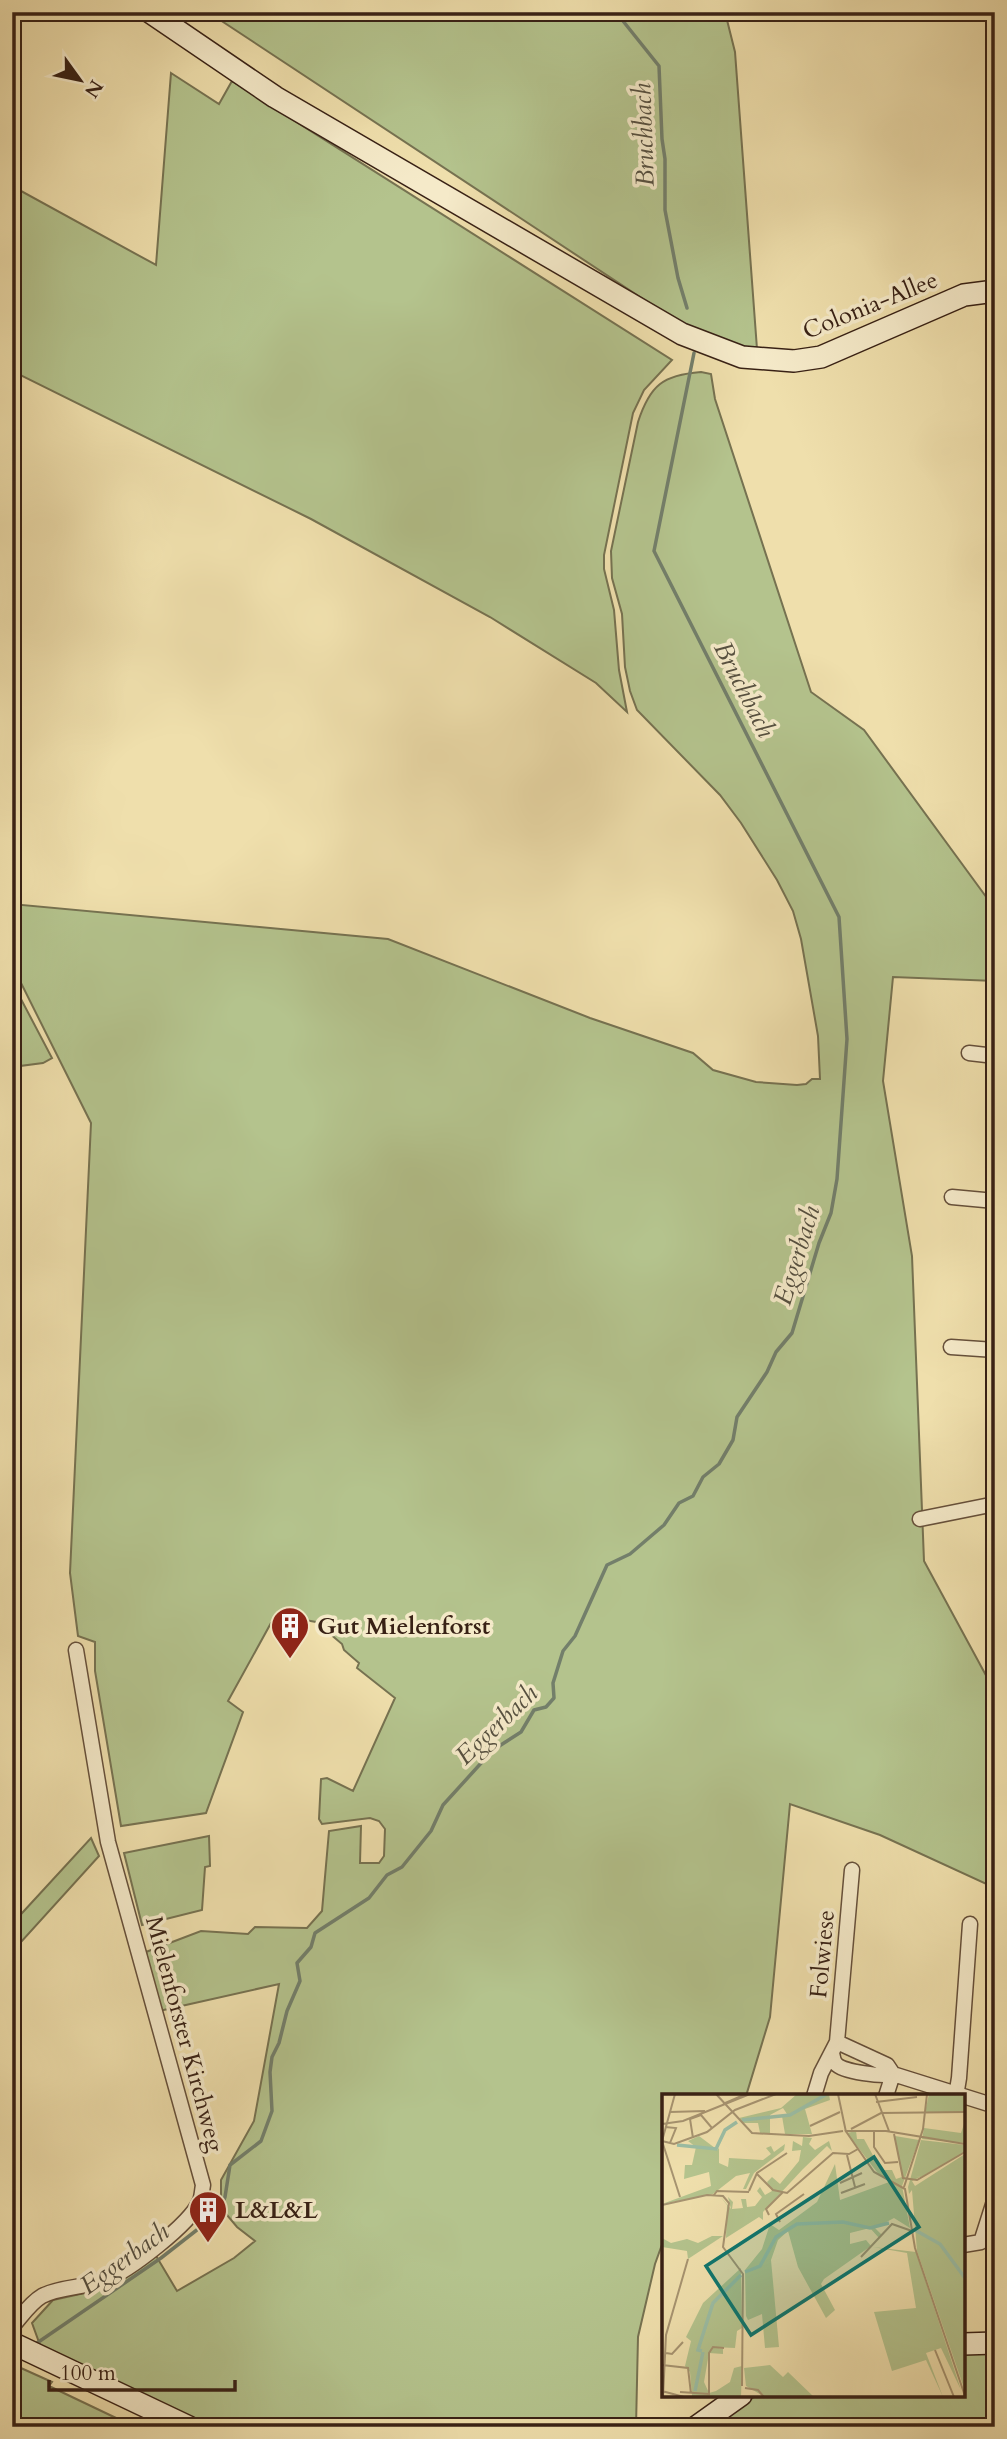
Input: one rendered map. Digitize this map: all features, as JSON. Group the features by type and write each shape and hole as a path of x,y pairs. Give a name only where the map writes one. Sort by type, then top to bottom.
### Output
{"main road":[{"name":"Colonia-Allee","path":"150,12 275,97 682,334 742,357 794,362 821,356 964,295 995,291"},
{"path":"12,2343 189,2427"},
{"path":"965,2344 995,2343"},
{"path":"696,2427 738,2397"}],"street":[{"path":"969,1053 995,1056"},
{"path":"952,1197 995,1201"},
{"path":"951,1347 995,1350"},
{"path":"920,1519 995,1504"},
{"name":"Mielenforster Kirchweg","path":"12,2328 41,2297 108,2279 156,2246 185,2223 200,2201 203,2185 108,1842 76,1650"},
{"name":"Folwiese","path":"815,2094 821,2073 835,2048 852,1870"},
{"path":"956,2094 970,1924"},
{"path":"893,2074 887,2065 835,2048 834,2061 842,2068 885,2076 893,2074 953,2094"},
{"path":"887,2094 893,2074"},
{"path":"965,2098 995,2106"},
{"path":"965,2245 981,2242 995,2197"}],"green space":[{"path":"208,12 725,12 735,52 757,349 727,343 690,330"},
{"path":"171,73 219,104 232,81 672,360 644,390 633,413 604,555 627,712 596,683 490,617 311,519 12,371 12,186 156,265"},
{"path":"688,373 711,374 715,399 811,692 864,730 995,909 995,981 893,977 883,1081 912,1256 924,1561 995,1692 995,1888 880,1835 790,1804 770,2017 747,2094 662,2094 662,2245 638,2337 636,2427 201,2427 40,2345 32,2323 53,2300 89,2292 155,2254 177,2291 234,2258 255,2241 237,2227 221,2208 221,2180 254,2121 279,1984 159,2011 146,1952 201,1931 248,1934 255,1927 307,1928 322,1911 329,1831 361,1826 360,1863 379,1863 384,1856 385,1829 379,1821 370,1818 322,1824 319,1819 321,1779 327,1778 353,1791 395,1698 357,1668 359,1663 316,1622 294,1618 271,1623 228,1701 243,1712 206,1813 121,1826 95,1671 95,1642 78,1636 70,1573 91,1123 12,965 12,904 388,939 590,1018 693,1053 713,1070 756,1082 797,1085 820,1079 818,1036 801,939 793,911 777,880 720,795 637,710 625,667 622,614 612,578 611,551 638,422 648,399 660,384"},
{"path":"12,982 52,1058 43,1063 12,1067"},
{"path":"209,1836 210,1866 205,1867 202,1910 142,1925 124,1853"},
{"path":"91,1838 99,1856 12,1952 12,1924"},
{"path":"995,2351 995,2422 833,2427 709,2427 754,2397 965,2397 965,2353"},
{"path":"12,2364 52,2382 49,2386 135,2427 12,2427"}],"waterway":[{"name":"Bruchbach","path":"622,12 623,21 659,66 665,159 665,210 678,278 687,308"},
{"name":"Eggerbach","path":"37,2343 161,2258 220,2209 225,2197 230,2165 261,2141 272,2111 272,2057 300,1981 297,1963 311,1947 315,1933 369,1898 387,1875 402,1867 431,1831 443,1805 493,1750 521,1732 534,1710 546,1707 554,1698 553,1683 563,1651 575,1636 607,1565 630,1554 664,1525 679,1503 693,1496 703,1477 719,1464 733,1440 737,1417 767,1372 776,1352 792,1333 819,1243 831,1213 837,1179 847,1039 839,917 654,551 694,353"}],"place":[{"name":"Gut Mielenforst","path":"290,1660"},
{"name":"L&L&L","path":"208,2244"}]}
